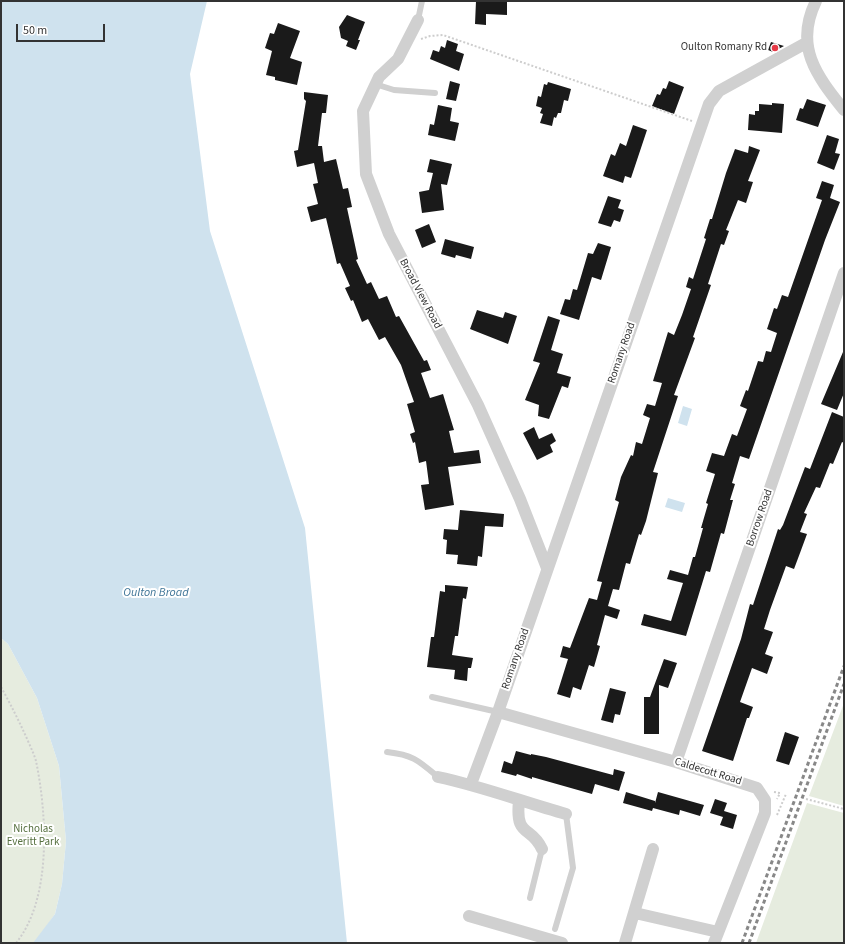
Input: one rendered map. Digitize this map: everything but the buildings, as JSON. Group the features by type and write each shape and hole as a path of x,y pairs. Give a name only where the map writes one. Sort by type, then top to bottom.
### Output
{"street":[{"path":"816,1 809,19 806,44 821,82 844,110"},
{"name":"Broad View Road","path":"418,20 398,59 379,77 363,111 366,174 389,234 478,406 520,499 547,568"},
{"name":"Romany Road","path":"471,784 498,712 709,104 719,91 806,44"},
{"name":"Borrow Road","path":"676,762 844,273"},
{"name":"Caldecott Road","path":"498,712 676,762 757,788 765,800 765,813 716,938"},
{"path":"438,777 471,784 519,801 566,814"},
{"path":"519,801 518,814 521,827 538,842 542,849"},
{"path":"625,943 653,850"},
{"path":"635,913 716,938"},
{"path":"469,916 562,943"}],"lane":[{"path":"418,20 422,1"},
{"path":"375,84 394,90 435,93"},
{"path":"432,697 498,712"},
{"path":"387,752 404,754 416,758 438,777"},
{"path":"555,929 573,868 566,814"},
{"path":"530,898 542,849"}],"path":[{"path":"405,45 430,36 443,35 702,125"},
{"path":"1,687 16,714 36,760 44,839 42,878 34,912 16,943"},
{"path":"776,818 786,794"},
{"path":"806,799 844,809"}],"green space":[{"name":"Nicholas Everitt Park","path":"1,638 8,644 37,698 59,766 66,841 62,884 55,914 35,943 1,943"},
{"path":"844,703 844,806 809,796"},
{"path":"807,803 844,813 844,943 756,943"}],"water":[{"name":"Oulton Broad","path":"1,1 207,1 190,74 210,231 305,528 347,943 33,943 55,914 62,884 66,841 59,766 37,698 8,644 1,638"},
{"path":"683,406 692,409 687,426 678,423"},
{"path":"668,498 685,503 682,512 665,507"}],"railway":[{"path":"742,943 844,666"},
{"path":"749,943 844,684"}],"place":[{"name":"Oulton Romany Rd","path":"775,48"}]}
